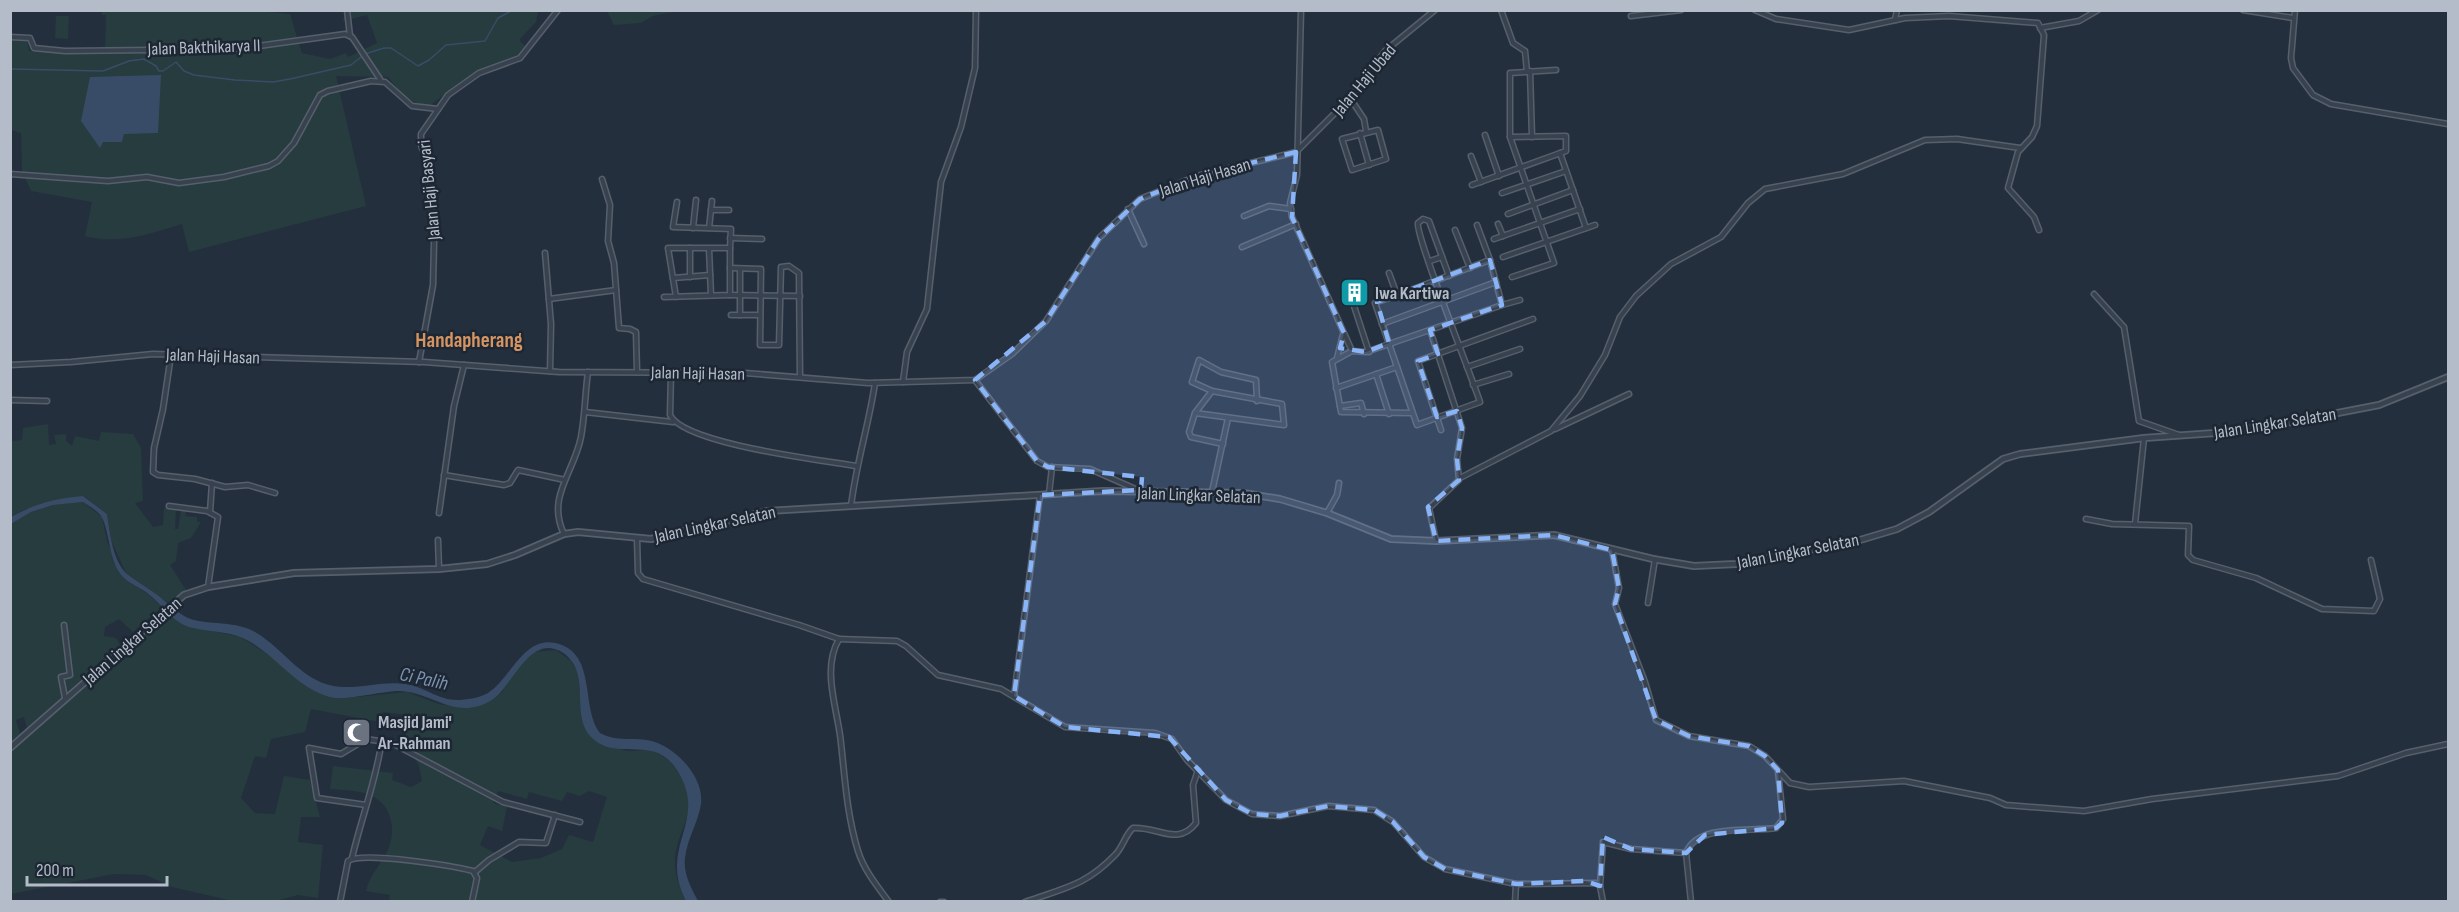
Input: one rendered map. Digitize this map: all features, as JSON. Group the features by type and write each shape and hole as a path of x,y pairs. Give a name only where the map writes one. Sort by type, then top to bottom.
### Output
{"street":[{"path":"347,10 350,36 380,80 408,104 438,109"},
{"name":"Jalan Haji Basyari","path":"419,362 433,285 434,243 429,170 420,137 448,95 469,79 520,58 558,10"},
{"path":"903,382 907,352 928,303 941,182 961,127 975,68 976,10"},
{"path":"1301,10 1302,44 1296,152 1298,175 1292,191 1291,209 1352,351"},
{"name":"Jalan Haji Ubad","path":"1296,152 1350,98 1385,51 1435,10"},
{"path":"1501,10 1513,43 1525,51 1532,136"},
{"path":"1630,16 1681,10"},
{"path":"1755,10 1776,19 1848,30 1895,20 1949,16 2038,23 2044,35 2037,126 2032,137 2020,148 2008,188 2034,217 2039,230"},
{"path":"1895,20 1897,10"},
{"path":"2040,28 2084,20 2098,10"},
{"path":"2243,10 2293,18"},
{"path":"2295,10 2293,68 2313,95 2331,104 2448,124"},
{"name":"Jalan Bakthikarya II","path":"10,37 30,38 34,48 65,51 237,48 350,36"},
{"path":"1512,277 1554,262 1510,136 1510,73 1556,70"},
{"path":"10,174 108,181 147,177 179,183 224,177 278,161 307,124 318,98 326,92 380,80"},
{"path":"1350,98 1364,119 1366,131"},
{"path":"1378,130 1386,159 1352,170 1342,140 1360,133 1378,130"},
{"path":"1360,133 1369,165"},
{"path":"1485,135 1499,176"},
{"path":"1472,185 1566,151 1566,135 1510,136"},
{"path":"1551,431 1580,396 1605,355 1620,317 1636,296 1671,264 1720,237 1748,202 1765,189 1843,174 1925,140 1957,139 2020,148"},
{"name":"Jalan Haji Hasan","path":"10,364 71,362 136,354 419,362 550,371 671,372 875,382 975,380 1012,354 1046,321 1099,238 1140,199 1176,183 1296,152"},
{"path":"1560,153 1586,228"},
{"path":"1471,156 1481,182"},
{"path":"1502,193 1566,171"},
{"path":"602,179 610,205 608,241 614,262 619,328 636,332 637,372"},
{"path":"1508,214 1573,190"},
{"path":"693,228 696,200"},
{"path":"710,228 712,201"},
{"path":"677,202 673,227 731,229 730,295"},
{"path":"1244,216 1269,206 1291,209"},
{"path":"1128,209 1144,244"},
{"path":"1494,239 1580,209"},
{"path":"711,210 729,210"},
{"path":"1449,276 1429,221 1423,219 1418,223 1417,229 1430,261 1436,280 1443,302 1480,402 1417,425 1375,303 1436,280 1449,276 1490,260"},
{"path":"1242,247 1296,224"},
{"path":"1498,224 1503,236"},
{"path":"1477,225 1490,260 1502,305"},
{"path":"1503,257 1595,225"},
{"path":"1455,230 1470,268"},
{"path":"730,238 762,239"},
{"path":"676,297 666,250 670,246 730,248"},
{"path":"690,248 690,277"},
{"path":"709,249 711,296"},
{"path":"544,253 549,298 550,371"},
{"path":"1430,261 1442,256"},
{"path":"730,268 761,269 758,344 779,345 779,270 782,266 789,266 799,273 800,377"},
{"path":"740,315 741,269"},
{"path":"1389,273 1397,295"},
{"path":"673,278 710,275"},
{"path":"1382,324 1496,282"},
{"path":"549,298 616,290"},
{"path":"664,297 740,294 800,296"},
{"path":"2094,294 2124,327 2139,421 2182,436"},
{"path":"1352,300 1368,352"},
{"path":"1412,413 1343,413 1332,363 1352,351 1368,352 1520,300"},
{"path":"731,315 760,315"},
{"path":"1441,430 1418,361 1533,319"},
{"path":"1430,330 1462,428 1456,459 1460,478"},
{"path":"1337,358 1344,333"},
{"path":"1467,368 1520,348"},
{"path":"171,355 163,409 154,448 153,472 158,475 195,479 225,487 248,485 275,493"},
{"path":"1195,413 1283,426 1282,404 1257,401 1212,392 1192,382 1199,360 1221,372 1256,380 1257,401"},
{"path":"438,513 455,398 464,365"},
{"path":"1336,388 1397,368"},
{"path":"564,534 556,510 580,439 588,372"},
{"path":"671,372 670,415 673,422"},
{"path":"1376,374 1389,414"},
{"path":"1473,386 1509,374"},
{"name":"Jalan Lingkar Selatan","path":"10,748 183,595 208,587 322,570 439,569 501,560 564,534 604,533 637,539 664,536 768,511 1049,494 1140,491 1212,492 1280,499 1327,513 1391,539 1436,541 1554,535 1612,550 1694,566 1748,563 1860,540 1897,528 1929,512 2003,459 2047,450 2290,422 2379,405 2448,377"},
{"path":"975,380 1037,461 1052,467 1090,469 1140,491"},
{"path":"851,506 856,466 866,435 875,382"},
{"path":"1212,392 1195,413 1190,432 1191,437 1223,444"},
{"path":"1436,541 1429,508 1460,478 1629,394"},
{"path":"10,400 47,401"},
{"path":"1340,406 1361,403 1364,414"},
{"path":"584,412 673,422 694,433 736,445 856,466"},
{"path":"1212,492 1228,418"},
{"path":"2135,524 2144,438"},
{"path":"1049,494 1052,467"},
{"path":"444,475 504,485 510,483 518,470 565,480"},
{"path":"210,512 213,483"},
{"path":"1327,513 1337,495 1339,483"},
{"path":"1014,696 1040,495"},
{"path":"169,506 210,512 219,519 208,587"},
{"path":"2086,519 2189,526 2188,555 2193,560 2256,578 2327,610 2374,611 2380,599 2371,560"},
{"path":"637,539 638,573 643,579 808,627 839,639 897,641 906,646 938,675 1001,689 1065,727 1155,733 1169,737 1226,800 1252,814 1280,816 1328,806 1360,807 1374,810 1393,822 1424,857 1455,872 1516,884 1585,881 1600,886"},
{"path":"438,540 439,569"},
{"path":"1612,550 1619,588 1615,604 1643,676 1656,720 1689,736 1749,746 1765,756 1790,783 1809,787 1904,781 1990,798 2006,805 2090,811 2152,799 2338,776 2406,753 2448,744"},
{"path":"1648,603 1655,559"},
{"path":"64,626 70,675 61,677 64,698"},
{"path":"839,639 831,667 848,815 859,853 889,902"},
{"path":"366,805 317,798 308,750 313,747 341,754 366,739 382,740 392,743 503,802 580,822"},
{"path":"340,902 346,865 352,858 378,766 382,740"},
{"path":"1025,902 1089,879 1118,853 1133,828 1174,836 1186,833 1196,823 1193,785 1198,770"},
{"path":"1691,902 1686,853 1692,844 1705,835 1772,829 1780,826 1783,819 1778,770"},
{"path":"475,872 489,860 519,842 546,843 555,815"},
{"path":"1603,902 1600,886 1603,842 1631,849 1686,853"},
{"path":"352,858 367,857 451,866 475,872"},
{"path":"472,902 477,878 475,872"},
{"path":"1515,902 1516,884"}],"highlighted area":[{"path":"1296,152 1292,217 1344,333 1340,348 1366,352 1389,343 1377,302 1490,260 1502,305 1430,330 1438,354 1418,361 1437,417 1457,411 1462,428 1457,459 1459,480 1428,507 1436,541 1554,535 1612,550 1619,588 1615,604 1656,720 1689,736 1749,746 1765,756 1778,770 1782,823 1776,828 1705,835 1686,853 1631,849 1603,837 1600,886 1585,881 1516,884 1445,869 1424,857 1393,822 1374,810 1328,806 1280,816 1252,814 1226,800 1169,737 1065,727 1014,696 1040,495 1141,490 1142,477 1048,467 1037,461 975,380 1046,321 1099,238 1140,199 1197,176"}],"green space":[{"path":"244,10 290,14 302,53 330,59 346,53 348,57 377,43 367,15 343,21 345,11 538,12 536,22 519,40 525,46 518,55 472,74 429,106 422,105 406,96 388,77 336,76 366,206 189,252 182,224 146,235 122,239 85,236 92,202 31,191 22,171 21,133 11,130 11,39 27,39 29,51 105,51 106,15 102,15 102,11","holes":["161,75 124,134 122,142 103,142"]},
{"path":"607,11 677,11 653,16 641,23 614,25"},
{"path":"56,16 69,16 68,39 55,38"},
{"path":"48,424 49,445 56,444 54,435 66,434 66,441 72,446 75,436 99,441 101,432 133,434 141,448 143,501 135,503 153,527 163,525 164,508 176,509 175,529 178,529 181,511 186,511 185,516 197,517 197,522 201,522 191,538 178,543 176,561 170,565 186,590 168,603 126,573 111,540 107,514 84,496 24,510 11,517 11,441 22,440 23,428"},
{"path":"83,502 102,517 107,541 123,577 162,607 133,632 119,619 105,627 104,636 116,638 120,645 27,728 24,717 16,720 20,734 11,743 11,524 31,512 53,505"},
{"path":"169,613 188,626 241,637 337,699 407,692 439,704 466,708 492,700 502,692 519,666 535,652 556,650 571,661 578,673 582,719 586,729 623,750 649,750 660,754 671,763 681,777 687,789 689,810 676,849 675,861 678,882 686,901 389,901 390,895 366,891 371,876 389,847 391,820 383,804 376,798 358,792 330,789 333,766 393,773 392,780 411,787 422,781 419,766 406,741 407,715 383,712 380,722 311,709 305,732 271,739 266,758 255,756 241,798 255,813 275,814 284,776 310,780 320,817 301,817 298,842 323,845 318,898 298,895 275,901 233,901 172,887 146,875 114,874 11,894 11,751","holes":["498,791 527,799 529,792 562,801 567,792 580,796 589,791 607,797 593,842 569,835 562,849 541,858 512,862 480,845 488,826 502,831 507,807 493,803"]}],"water":[{"path":"161,75 158,133 124,134 122,142 103,142 100,148 81,121 90,77"},
{"path":"83,496 107,514 115,554 127,574 180,614 202,622 240,626 255,632 296,666 316,680 328,685 350,687 389,683 405,684 450,699 468,699 488,693 497,686 520,658 538,644 549,642 562,645 573,652 584,672 594,723 600,733 615,738 647,740 662,745 677,755 695,777 701,795 701,804 686,851 685,869 698,901 686,901 679,881 677,864 688,805 686,788 677,770 668,759 657,753 612,748 591,737 582,718 578,674 566,655 554,649 543,649 533,654 492,700 467,708 399,691 341,698 322,694 309,688 266,653 243,638 189,627 177,621 146,592 123,577 114,563 101,516 83,502 53,505 31,512 11,524 11,517 37,505"}],"waterway":[{"path":"10,69 103,71 129,61 144,59 156,66 159,71 163,71 176,62 184,71 194,75 273,82 351,65 365,54 384,48 391,48 418,66 429,60 446,45 485,41 498,18 513,10"}],"place":[{"name":"Iwa Kartiwa","path":"1354,293"},
{"name":"Masjid Jami' Ar-Rahman","path":"357,732"}],"district":[{"name":"Handapherang","path":"469,340"}],"water label":[{"name":"Ci Palih","path":"424,678"}]}
